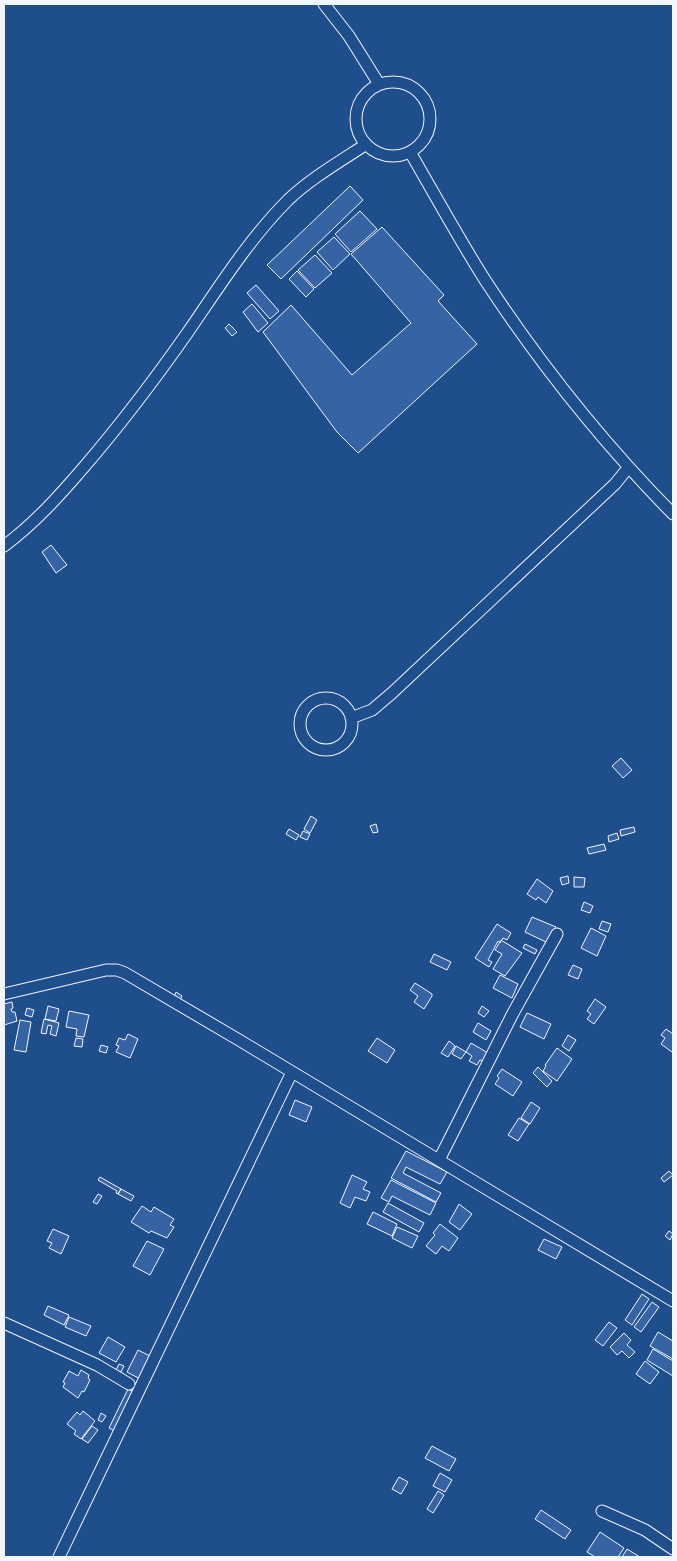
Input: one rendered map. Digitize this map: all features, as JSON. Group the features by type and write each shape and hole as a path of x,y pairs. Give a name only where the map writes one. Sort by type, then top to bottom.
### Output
{"street":[{"path":"324,4 380,84"},
{"path":"392,81 404,83 416,89 424,98 429,110 430,122 427,134 420,145 410,152 398,156 386,156 374,152 365,145 356,129 355,123 360,99 369,90 380,84 392,81"},
{"path":"4,546 58,497 100,448 151,386 210,299 252,242 289,200 327,170 365,145"},
{"path":"410,152 485,280 542,362 628,468 673,514"},
{"path":"351,718 372,710 392,693 615,484 628,468"},
{"path":"324,699 340,702 346,708 351,718 351,732 347,740 333,750 316,748 309,743 301,728 301,720 309,705 324,699"},
{"path":"439,1160 512,1015 557,934"},
{"path":"4,994 106,970 117,970 136,978 673,1301"},
{"path":"59,1557 292,1072"},
{"path":"4,1323 97,1365 130,1384"},
{"path":"602,1511 645,1530 673,1549"}],"building":[{"path":"350,186 363,200 281,279 267,265"},
{"path":"360,211 377,229 351,252 335,234"},
{"path":"382,227 444,295 438,301 477,344 358,453 337,432 263,332 291,305 352,375 411,323 351,254"},
{"path":"334,237 350,254 333,270 317,252"},
{"path":"315,255 332,273 315,288 298,270"},
{"path":"297,271 314,289 306,297 289,279"},
{"path":"256,285 279,311 270,319 247,293"},
{"path":"252,304 268,323 258,332 243,312"},
{"path":"229,324 237,332 232,336 225,328"},
{"path":"51,545 67,565 56,573 42,552"},
{"path":"621,758 632,770 623,778 612,766"},
{"path":"311,816 317,820 310,833 304,829"},
{"path":"376,824 378,832 373,833 370,826"},
{"path":"634,827 635,832 621,836 620,830"},
{"path":"289,829 299,835 296,840 286,834"},
{"path":"303,831 310,834 307,840 300,837"},
{"path":"617,833 619,839 609,842 608,836"},
{"path":"604,844 606,850 589,854 587,848"},
{"path":"568,876 569,883 562,885 560,878"},
{"path":"574,877 585,878 584,887 574,887"},
{"path":"537,879 553,891 546,903 538,897 536,900 527,894"},
{"path":"584,902 593,906 590,913 581,910"},
{"path":"532,917 556,927 548,943 525,932"},
{"path":"602,921 611,924 608,932 599,929"},
{"path":"497,924 511,933 507,940 503,938 500,943 498,941 488,960 492,962 489,967 475,958"},
{"path":"591,928 606,936 597,956 581,948"},
{"path":"501,940 522,953 505,976 493,969 502,954 495,950"},
{"path":"525,944 537,950 535,954 523,948"},
{"path":"434,954 451,962 447,970 430,962"},
{"path":"573,965 582,969 578,979 568,975"},
{"path":"500,975 518,984 512,998 493,988"},
{"path":"415,983 432,994 424,1009 414,1002 418,996 410,990"},
{"path":"176,992 182,996 180,1000 174,997"},
{"path":"595,999 606,1007 594,1024 587,1019 591,1014 587,1011"},
{"path":"12,1002 13,1008 11,1009 12,1012 15,1012 17,1021 4,1025 4,1004"},
{"path":"48,1006 59,1009 56,1021 45,1019"},
{"path":"482,1006 489,1011 484,1017 478,1013"},
{"path":"27,1008 34,1010 32,1017 25,1015"},
{"path":"69,1011 89,1015 84,1037 76,1036 77,1029 66,1027"},
{"path":"527,1013 551,1024 544,1039 520,1027"},
{"path":"44,1019 59,1023 56,1036 50,1034 52,1026 48,1025 46,1034 41,1033"},
{"path":"20,1020 31,1022 26,1052 14,1050"},
{"path":"478,1023 491,1031 486,1040 473,1032"},
{"path":"666,1029 673,1034 672,1052 661,1044 665,1038 661,1035"},
{"path":"128,1034 138,1039 130,1058 116,1052 119,1046 116,1045 119,1038 125,1040"},
{"path":"568,1035 576,1040 569,1051 562,1046"},
{"path":"76,1038 83,1039 82,1047 74,1046"},
{"path":"377,1038 395,1050 387,1063 368,1051"},
{"path":"449,1041 455,1046 448,1057 441,1053"},
{"path":"471,1043 488,1053 483,1061 480,1060 477,1065 469,1061 472,1056 466,1052"},
{"path":"101,1045 108,1047 106,1053 99,1051"},
{"path":"456,1046 466,1052 461,1059 452,1054"},
{"path":"557,1048 572,1059 557,1081 543,1071"},
{"path":"538,1067 552,1081 547,1087 533,1073"},
{"path":"502,1069 522,1082 513,1096 495,1084 499,1078 497,1076"},
{"path":"295,1100 312,1107 306,1122 289,1115"},
{"path":"531,1102 540,1108 530,1124 521,1118"},
{"path":"519,1118 529,1124 518,1141 508,1135"},
{"path":"406,1151 447,1172 440,1184 406,1167 403,1173 441,1193 436,1202 391,1178"},
{"path":"669,1171 673,1175 664,1182 661,1178"},
{"path":"352,1175 367,1182 363,1189 370,1192 366,1201 355,1197 350,1208 340,1203"},
{"path":"100,1177 121,1189 118,1194 116,1193 117,1191 98,1180"},
{"path":"391,1180 436,1203 430,1215 392,1196 389,1202 381,1198"},
{"path":"121,1189 134,1196 131,1201 118,1194"},
{"path":"98,1194 102,1196 97,1204 93,1202"},
{"path":"388,1203 424,1223 419,1232 383,1212"},
{"path":"459,1204 472,1214 460,1230 449,1222"},
{"path":"142,1206 151,1212 154,1207 174,1219 170,1225 174,1227 167,1238 151,1231 149,1233 131,1222"},
{"path":"373,1212 397,1224 392,1236 367,1224"},
{"path":"440,1224 458,1238 449,1251 442,1246 436,1254 426,1246 435,1235 433,1233"},
{"path":"397,1227 418,1236 412,1248 392,1238"},
{"path":"53,1229 69,1236 61,1254 49,1248 52,1243 47,1241"},
{"path":"669,1231 673,1234 670,1240 665,1236"},
{"path":"544,1239 562,1247 556,1259 538,1250"},
{"path":"147,1241 164,1249 150,1275 133,1266"},
{"path":"642,1294 649,1299 632,1325 625,1320"},
{"path":"652,1302 659,1307 641,1332 634,1327"},
{"path":"48,1306 69,1315 64,1325 44,1315"},
{"path":"69,1317 91,1326 86,1336 65,1327"},
{"path":"609,1322 617,1328 603,1346 595,1340"},
{"path":"658,1332 673,1341 673,1359 650,1346"},
{"path":"624,1333 631,1340 627,1345 635,1352 629,1358 622,1351 617,1355 610,1347"},
{"path":"108,1337 125,1347 116,1362 99,1353"},
{"path":"653,1349 673,1361 673,1376 647,1360"},
{"path":"138,1350 150,1356 142,1380 127,1372"},
{"path":"645,1361 659,1372 650,1384 636,1374"},
{"path":"119,1364 124,1366 121,1372 116,1370"},
{"path":"81,1370 89,1375 88,1378 90,1380 84,1392 82,1391 78,1398 63,1387 65,1383 63,1382 69,1371 78,1376"},
{"path":"128,1389 136,1393 117,1432 109,1428"},
{"path":"83,1411 95,1421 81,1439 74,1434 76,1431 67,1424 77,1412 80,1415"},
{"path":"101,1413 106,1416 102,1422 98,1420"},
{"path":"92,1426 98,1430 88,1443 82,1439"},
{"path":"432,1446 456,1459 449,1471 425,1458"},
{"path":"440,1473 452,1480 445,1492 433,1486"},
{"path":"399,1477 408,1482 401,1494 392,1489"},
{"path":"438,1491 444,1495 433,1513 427,1509"},
{"path":"541,1510 571,1530 565,1539 535,1519"},
{"path":"600,1532 624,1548 618,1557 595,1557 587,1552"},
{"path":"627,1549 640,1557 622,1557"}]}
